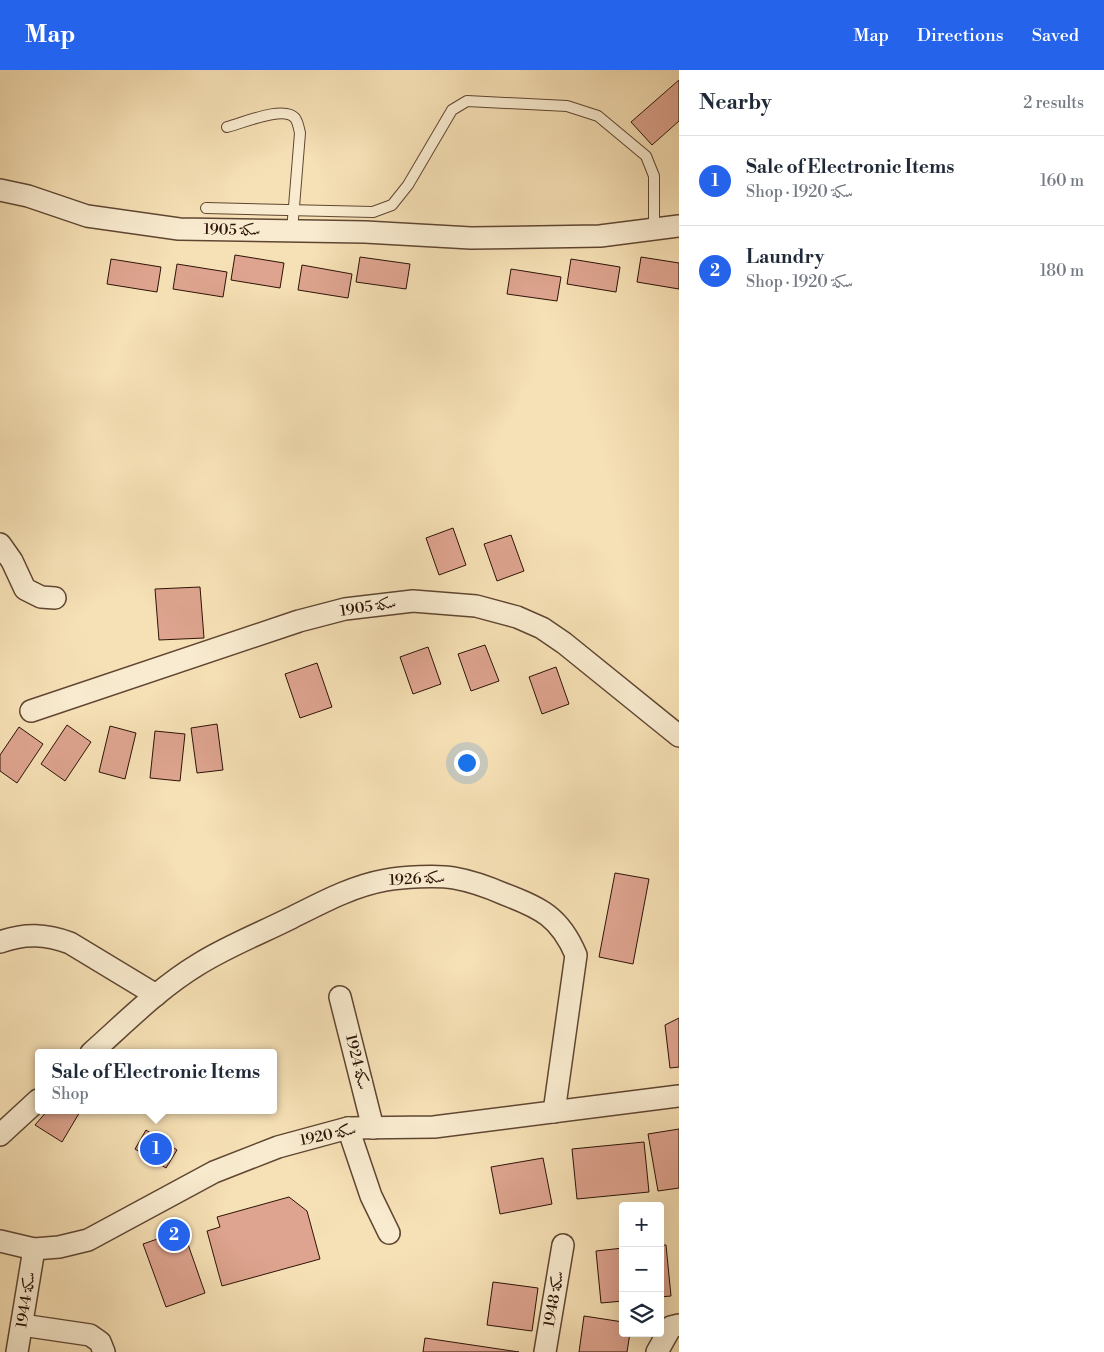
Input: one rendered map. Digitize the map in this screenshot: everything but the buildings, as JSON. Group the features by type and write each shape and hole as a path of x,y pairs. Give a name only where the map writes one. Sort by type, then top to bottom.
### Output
{"street":[{"name":"سكة 1905","path":"0,190 28,196 87,216 179,229 292,221 365,232 471,238 600,236 679,226"},
{"path":"0,544 12,561 25,589 41,597 55,598"},
{"name":"سكة 1905","path":"31,711 300,622 345,610 413,601 476,606 517,617 542,628 679,736"},
{"name":"سكة 1926","path":"95,1049 156,995 199,964 347,892 386,880 420,877 453,878 482,885 529,903 551,916 568,936 576,955 554,1112"},
{"path":"0,942 27,936 42,935 57,938 70,943 156,995"},
{"name":"سكة 1924","path":"340,997 373,1128"},
{"name":"سكة 1920","path":"0,1241 34,1249 59,1247 88,1240 214,1172 278,1147 348,1128 434,1127 679,1096"},
{"path":"0,1135 35,1103"},
{"path":"348,1128 371,1196 389,1233"},
{"name":"سكة 1948","path":"545,1352 563,1245"},
{"name":"سكة 1944","path":"16,1352 34,1249"},
{"path":"657,1352 671,1327 679,1324"},
{"path":"22,1325 90,1335 100,1342 104,1352"}],"lane":[{"path":"206,208 292,221 373,212 392,205 408,185 452,110 467,102 568,106 598,116 646,156 654,176 654,229"},
{"path":"227,127 278,112 287,112 296,119 300,133 292,221"}],"place":[{"name":"Sale of Electronic Items","path":"156,1149"},
{"name":"Laundry","path":"174,1235"}]}
